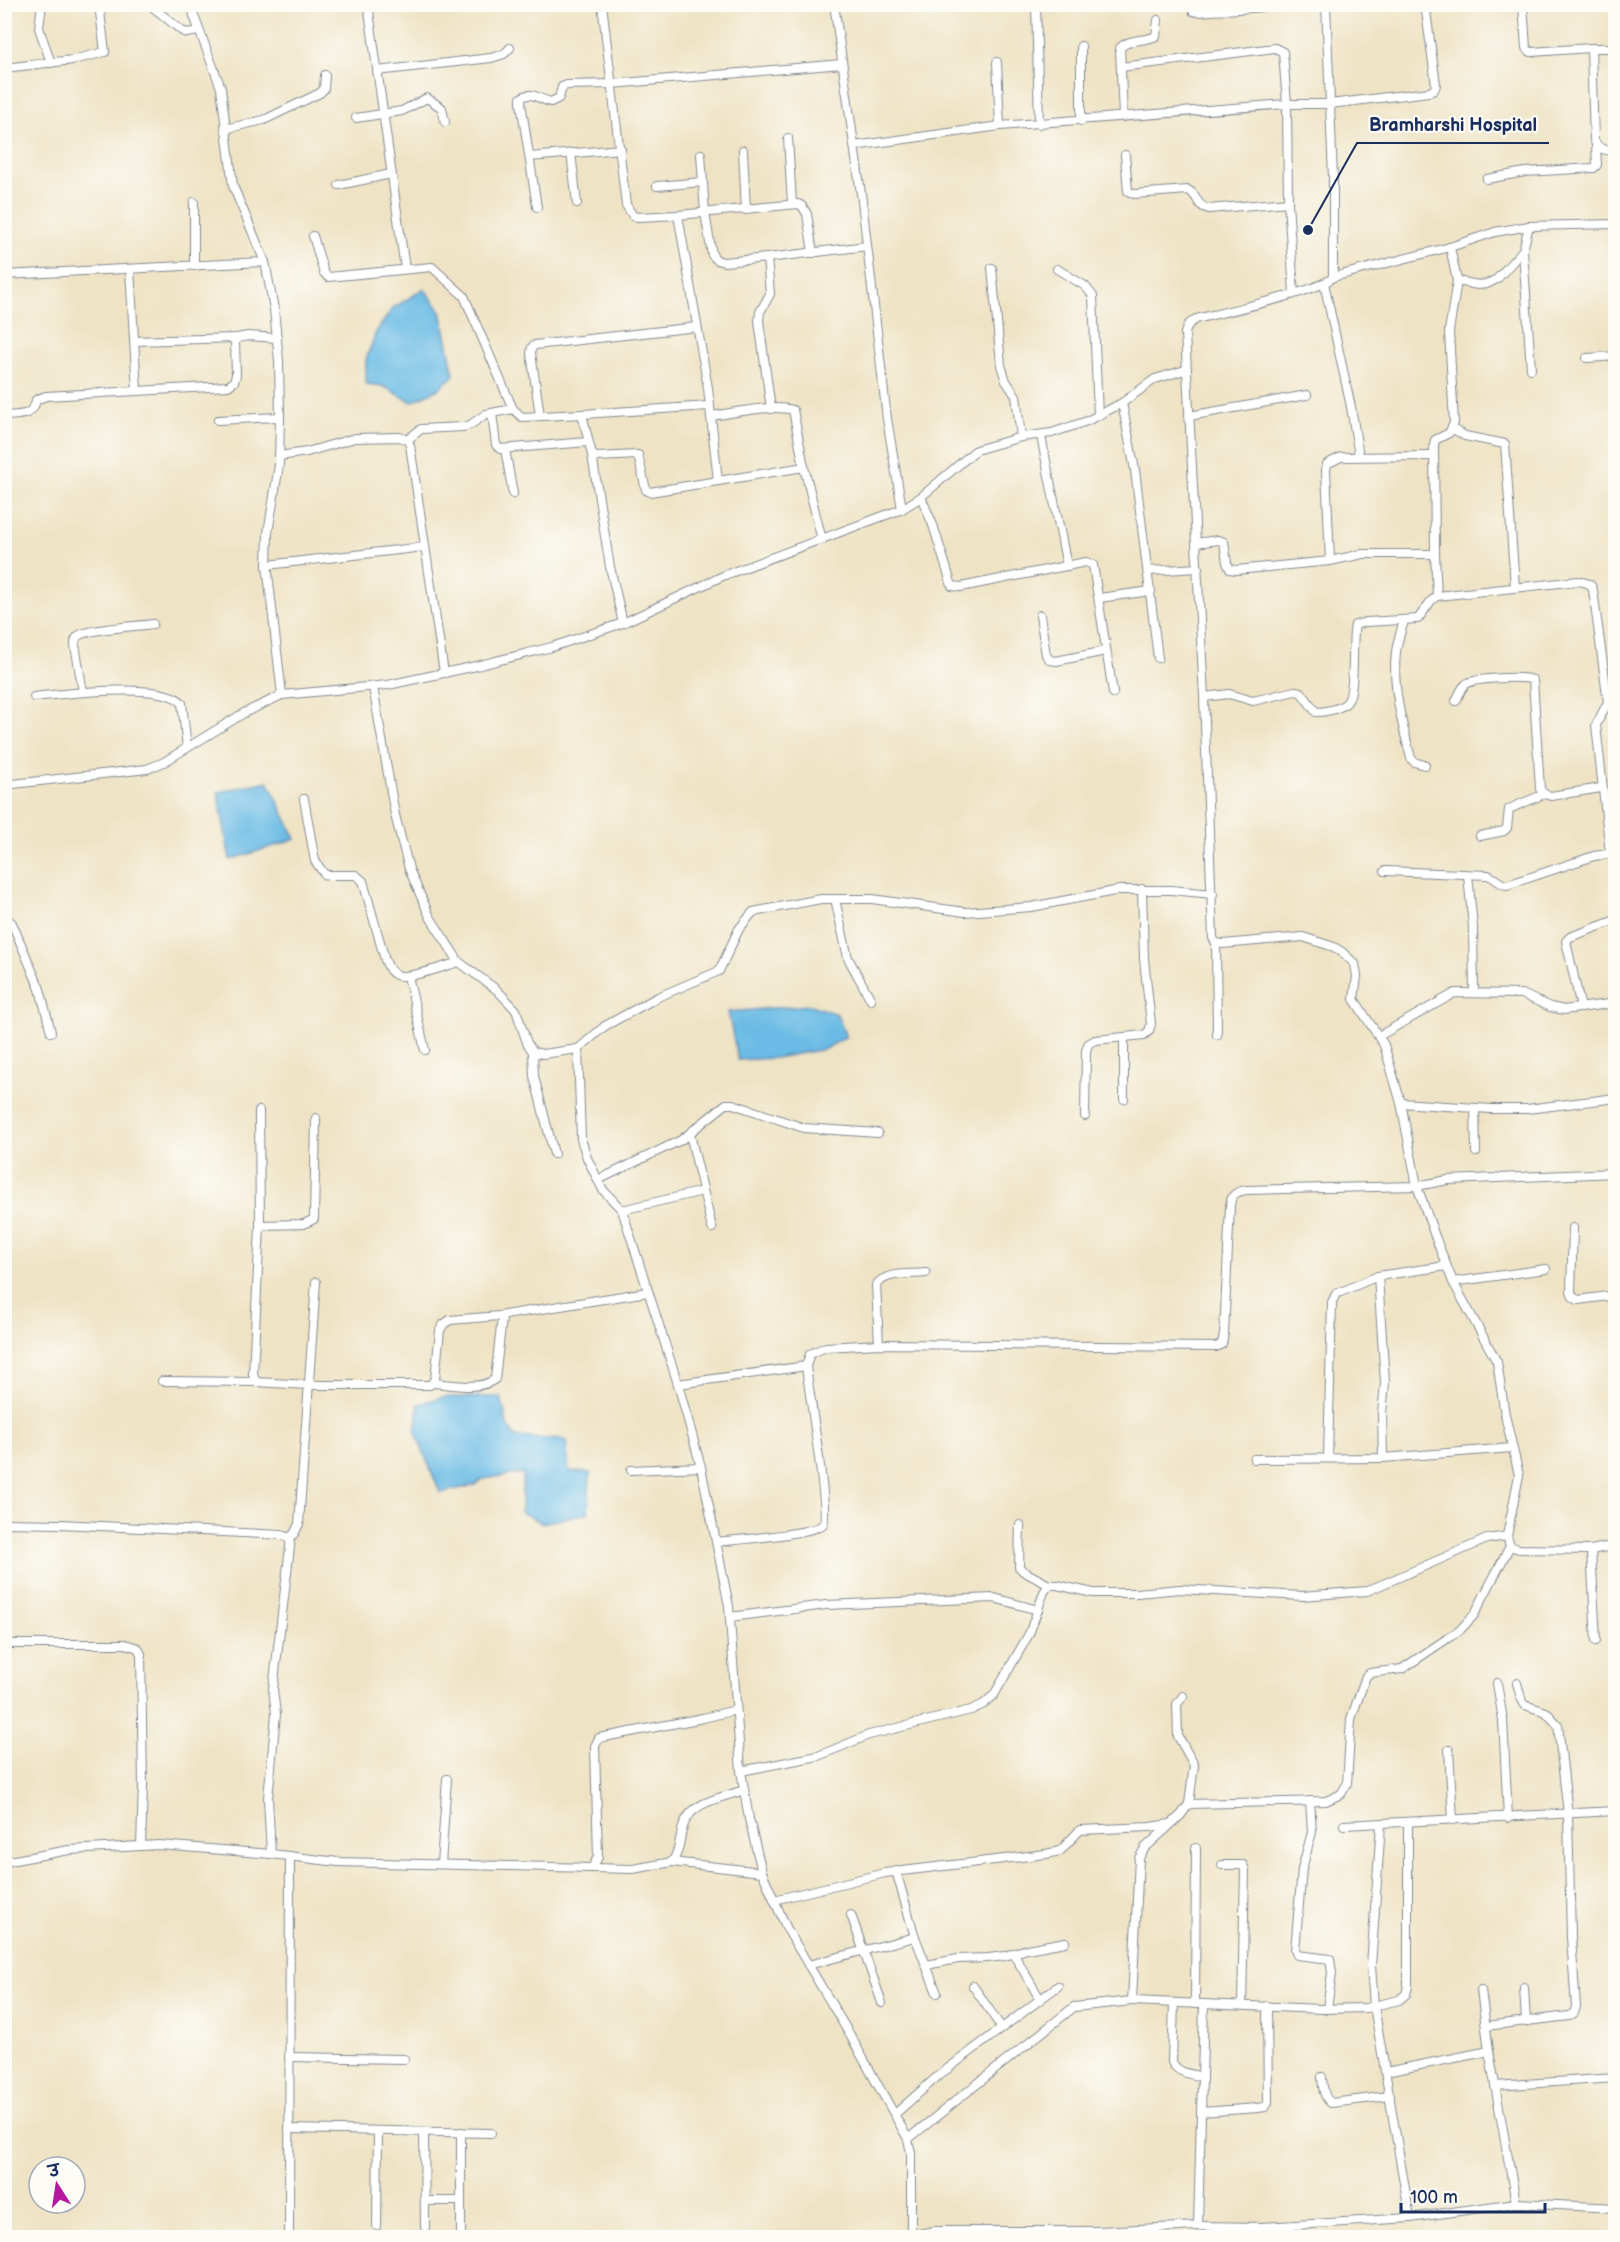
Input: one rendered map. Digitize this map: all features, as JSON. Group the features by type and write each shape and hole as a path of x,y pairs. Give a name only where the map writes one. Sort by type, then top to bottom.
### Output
{"street":[{"path":"42,4 39,28 51,63"},
{"path":"4,68 82,59 105,52 99,4"},
{"path":"149,4 182,31 187,33 199,31"},
{"path":"192,4 199,31 221,88 232,186 265,262 274,309 280,417 279,456 268,533 267,565 282,695"},
{"path":"368,4 405,269"},
{"path":"602,4 628,211 638,217 746,210 792,204 802,206 805,209 813,253"},
{"path":"834,4 867,246 887,419 902,509"},
{"path":"1036,4 1039,124"},
{"path":"1190,4 1193,11 1198,12 1276,6"},
{"path":"1326,4 1333,277"},
{"path":"854,146 1000,126 1287,104 1330,104 1434,90 1436,85 1425,4"},
{"path":"1523,4 1526,48 1531,52 1616,48"},
{"path":"1122,117 1120,48 1122,44 1156,36 1158,20"},
{"path":"1081,46 1081,121"},
{"path":"377,71 497,57 510,48"},
{"path":"1121,67 1275,48 1283,52 1287,104 1287,202 1294,293"},
{"path":"1487,179 1525,172 1594,168 1597,165 1591,48"},
{"path":"997,62 1000,126"},
{"path":"537,207 521,98 531,94 551,102 559,98 562,87 567,85 612,84 842,64"},
{"path":"225,129 264,120 320,93 324,89 325,75"},
{"path":"356,118 402,111 428,98 442,108 445,122"},
{"path":"788,138 792,204"},
{"path":"1596,145 1616,152"},
{"path":"530,157 621,149"},
{"path":"743,150 746,210"},
{"path":"571,153 578,203"},
{"path":"701,154 705,213 712,255 717,260 724,262 767,258 867,246"},
{"path":"1125,155 1126,186 1128,191 1134,194 1188,190 1194,192 1198,203 1209,209 1287,202"},
{"path":"339,185 391,174"},
{"path":"657,186 703,182"},
{"path":"194,202 194,266"},
{"path":"678,215 711,411 718,480"},
{"path":"1217,1035 1216,943 1213,938 1198,568 1185,370 1185,333 1188,325 1196,319 1294,293 1333,277 1450,247 1495,232 1529,226 1616,224"},
{"path":"1529,226 1523,250 1531,369"},
{"path":"313,236 324,273 328,277 432,267 460,290 482,333 513,409 522,417 786,408 793,410 822,540"},
{"path":"1437,596 1435,440 1449,433 1452,428 1449,331 1457,281 1450,247"},
{"path":"1457,281 1478,285 1487,284 1503,274 1523,250"},
{"path":"767,258 770,294 760,312 759,321 771,409"},
{"path":"4,275 265,262"},
{"path":"992,268 1001,365 1006,381 1016,396 1021,437"},
{"path":"130,269 137,391"},
{"path":"1057,269 1086,286 1093,296 1098,416"},
{"path":"1323,283 1351,407 1359,456"},
{"path":"540,416 531,353 535,345 698,327"},
{"path":"135,341 248,336 277,338"},
{"path":"4,416 30,413 35,408 36,400 46,396 228,386 234,382 236,375 235,342 237,338"},
{"path":"1587,357 1616,356"},
{"path":"4,785 147,769 187,748 244,713 282,695 373,687 444,673 552,647 623,623 725,575 902,509 921,497 969,454 984,447 1021,437 1041,436 1098,416 1155,379 1185,370"},
{"path":"1189,416 1307,395"},
{"path":"1122,402 1135,470 1158,658"},
{"path":"407,440 421,429 463,427 486,414 513,409"},
{"path":"492,412 496,445 500,449 588,442"},
{"path":"582,414 592,455 610,567 623,623"},
{"path":"218,420 280,417"},
{"path":"1452,428 1465,436 1505,444 1515,587"},
{"path":"1041,436 1067,566"},
{"path":"279,456 307,452 355,438 400,437 407,440 410,445 444,673"},
{"path":"505,449 513,494"},
{"path":"592,455 597,457 638,455 644,484 646,490 650,492 804,467"},
{"path":"1330,561 1327,464 1341,457 1434,456"},
{"path":"921,497 933,525 952,586 962,587 1086,562 1093,565 1113,693"},
{"path":"1196,543 1218,540 1224,542 1227,563 1230,569 1236,570 1330,561 1363,554 1435,554"},
{"path":"267,565 424,547"},
{"path":"1149,571 1198,568"},
{"path":"1204,697 1229,694 1253,701 1295,691 1301,692 1316,712 1341,707 1347,703 1351,692 1355,626 1366,622 1418,619 1437,596 1584,581 1593,590 1608,702 1596,725 1602,788 1613,853 1507,885 1501,884 1488,875 1385,871"},
{"path":"1099,598 1151,591"},
{"path":"1040,615 1046,655 1050,660 1056,661 1106,651"},
{"path":"1404,621 1395,655 1399,703 1411,758 1414,762 1425,765"},
{"path":"83,692 75,645 79,635 153,624"},
{"path":"1456,701 1463,687 1472,681 1523,677 1533,680 1540,789 1544,794 1551,796 1602,788"},
{"path":"373,687 395,815 409,869 430,917 459,962 496,990 516,1010 527,1043 533,1052 534,1076 554,1154"},
{"path":"34,697 83,692 156,692 179,698 184,708 187,748"},
{"path":"1480,836 1504,831 1507,828 1509,809 1544,794"},
{"path":"304,799 315,861 319,869 325,875 356,875 363,880 390,971 398,976 408,976 459,962"},
{"path":"1468,875 1473,937 1474,992"},
{"path":"1085,1116 1088,1044 1095,1040 1143,1035 1149,1031 1151,1024 1144,959 1142,890"},
{"path":"533,1052 543,1054 578,1049 614,1021 657,997 718,971 739,929 753,912 820,899 872,899 965,912 1031,907 1107,891 1171,890 1213,894"},
{"path":"836,899 848,958 871,1000"},
{"path":"4,917 12,923 40,989 51,1032"},
{"path":"1581,1008 1566,941 1570,937 1616,920"},
{"path":"1189,1804 1310,1801 1334,1798 1341,1794 1347,1784 1352,1719 1366,1676 1370,1673 1402,1669 1460,1629 1474,1615 1510,1546 1507,1536 1519,1476 1504,1415 1497,1362 1453,1282 1417,1186 1401,1103 1379,1036 1354,999 1357,976 1355,964 1334,947 1303,937 1216,943"},
{"path":"408,976 424,1050"},
{"path":"1379,1036 1455,993 1522,994 1557,1009 1616,1003"},
{"path":"1124,1037 1124,1099"},
{"path":"578,1049 581,1139 587,1158 603,1190 622,1210 678,1384 701,1467 730,1617 741,1771 749,1819 762,1872 787,1929 908,2139 911,2153 911,2237"},
{"path":"1401,1103 1527,1109 1616,1098"},
{"path":"598,1180 690,1134 720,1107 732,1104 804,1128 878,1132"},
{"path":"1475,1108 1476,1152"},
{"path":"256,1382 254,1374 260,1225 259,1111"},
{"path":"260,1225 304,1224 314,1219 316,1118"},
{"path":"690,1134 712,1228"},
{"path":"716,1542 806,1532 822,1526 825,1522 824,1497 806,1366 810,1354 826,1347 879,1344 1216,1347 1221,1344 1224,1334 1230,1206 1231,1198 1236,1192 1417,1186 1448,1180 1616,1173"},
{"path":"622,1210 703,1191"},
{"path":"1573,1228 1571,1291 1574,1297 1578,1300 1616,1295"},
{"path":"1328,1457 1332,1302 1336,1294 1378,1276 1446,1266"},
{"path":"1453,1282 1546,1269"},
{"path":"879,1344 876,1285 880,1279 888,1276 926,1273"},
{"path":"1378,1276 1385,1383 1382,1414 1383,1458"},
{"path":"288,1538 294,1534 299,1524 316,1282"},
{"path":"434,1383 438,1338 444,1324 458,1318 499,1316 647,1292"},
{"path":"162,1381 256,1382 309,1386 426,1385 434,1383 474,1386 491,1383 495,1379 502,1318 499,1316"},
{"path":"678,1384 806,1366"},
{"path":"1254,1460 1328,1457 1383,1458 1512,1448"},
{"path":"631,1470 701,1467"},
{"path":"4,1523 282,1535 291,1541 273,1689 276,1714 268,1798 271,1854"},
{"path":"1020,1525 1019,1567 1023,1571 1049,1585 1093,1593 1137,1593 1180,1589 1302,1596 1367,1591 1487,1539 1507,1536"},
{"path":"1510,1546 1519,1549 1591,1550 1616,1545"},
{"path":"1591,1550 1596,1641"},
{"path":"741,1771 818,1756 869,1736 970,1710 984,1704 994,1695 1029,1634 1044,1592 1049,1585"},
{"path":"730,1617 826,1605 994,1598 1038,1610"},
{"path":"4,1644 124,1644 138,1648 141,1654 143,1723 141,1845"},
{"path":"1497,1683 1503,1720 1508,1818"},
{"path":"1486,2026 1569,2016 1574,2013 1576,2007 1571,1937 1568,1814 1558,1725 1546,1712 1525,1705 1517,1683"},
{"path":"1132,2001 1139,1858 1145,1848 1181,1815 1189,1804 1194,1765 1178,1736 1177,1704 1183,1696"},
{"path":"592,1868 598,1857 596,1746 599,1738 736,1710"},
{"path":"1449,1750 1452,1820"},
{"path":"441,1864 447,1779"},
{"path":"672,1862 678,1854 683,1825 697,1806 744,1790"},
{"path":"1310,1801 1312,1832 1302,1869 1294,1950 1297,1955 1330,1959 1332,1973 1327,2009"},
{"path":"1344,1825 1616,1811"},
{"path":"908,2139 1074,2007 1132,2001 1327,2009 1374,2007 1399,2000 1406,1994 1408,1986 1408,1822"},
{"path":"774,1900 896,1871 1060,1851 1080,1830 1170,1824"},
{"path":"1381,1824 1371,1965 1374,2007 1410,2218"},
{"path":"4,1862 69,1850 159,1845 338,1862 633,1869 672,1862 762,1872"},
{"path":"1194,2004 1196,1848"},
{"path":"289,2238 290,1856"},
{"path":"1222,1865 1240,1864 1245,1870 1242,2005"},
{"path":"896,1871 915,1937 937,1994"},
{"path":"851,1915 882,2003"},
{"path":"808,1965 915,1937"},
{"path":"926,1965 966,1958 988,1958 1065,1942"},
{"path":"1013,1953 1040,1999"},
{"path":"973,1986 1001,2027"},
{"path":"895,2114 938,2076 1058,1986"},
{"path":"1524,1987 1526,2022"},
{"path":"1481,1990 1489,2051 1516,2203"},
{"path":"1174,2004 1172,2062 1180,2071 1202,2077"},
{"path":"1198,2226 1204,2004"},
{"path":"1201,2112 1258,2108 1265,2107 1268,2103 1267,2006"},
{"path":"1386,2072 1489,2051"},
{"path":"290,2057 404,2058"},
{"path":"1322,2077 1324,2093 1331,2103 1390,2096"},
{"path":"1495,2086 1616,2078"},
{"path":"289,2129 491,2133"},
{"path":"377,2226 378,2131"},
{"path":"424,2132 425,2227"},
{"path":"461,2238 462,2132"},
{"path":"425,2201 461,2202"},
{"path":"901,2238 934,2230 1099,2231 1198,2226 1262,2227 1410,2218 1516,2203 1616,2208"},
{"path":"1262,2227 1262,2238"}],"water":[{"path":"424,289 441,311 454,375 438,389 412,402 383,386 366,384 366,360 376,332 393,308"},
{"path":"268,781 296,839 230,860 218,792"},
{"path":"810,1005 837,1014 846,1037 825,1049 775,1058 738,1060 728,1012"},
{"path":"443,1397 501,1397 507,1424 515,1437 566,1440 569,1471 590,1473 588,1513 542,1523 521,1512 523,1473 483,1479 475,1485 440,1493 415,1431 419,1404"}],"place":[{"name":"Bramharshi Hospital","path":"1308,230"}]}
